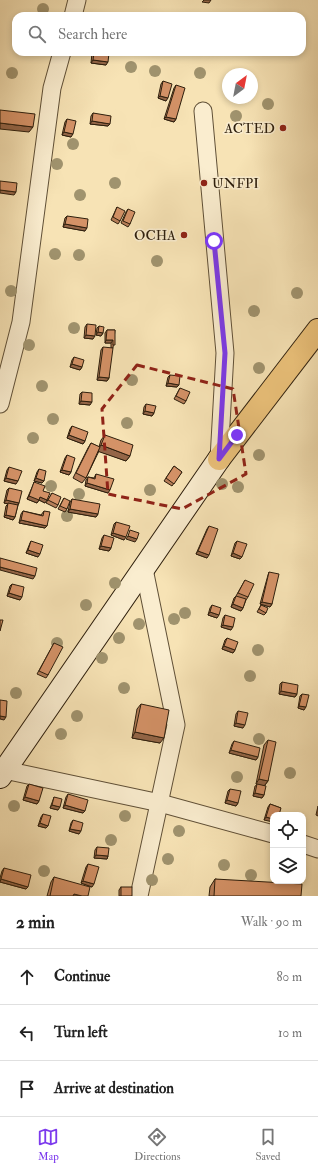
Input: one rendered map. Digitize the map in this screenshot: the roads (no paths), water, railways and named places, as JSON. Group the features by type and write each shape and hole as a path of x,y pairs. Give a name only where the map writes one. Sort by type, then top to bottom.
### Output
{"main road":[{"path":"2,772 219,459 318,330"}],"street":[{"path":"73,12 77,0"},
{"path":"0,404 21,322 52,88 61,56"},
{"path":"203,111 225,353 219,459"},
{"path":"139,896 176,725 144,569"},
{"path":"2,772 160,803 270,833"},
{"path":"306,845 318,849"}],"place":[{"name":"ACTED","path":"283,128"},
{"name":"UNFPI","path":"204,183"},
{"name":"OCHA","path":"184,235"}]}
